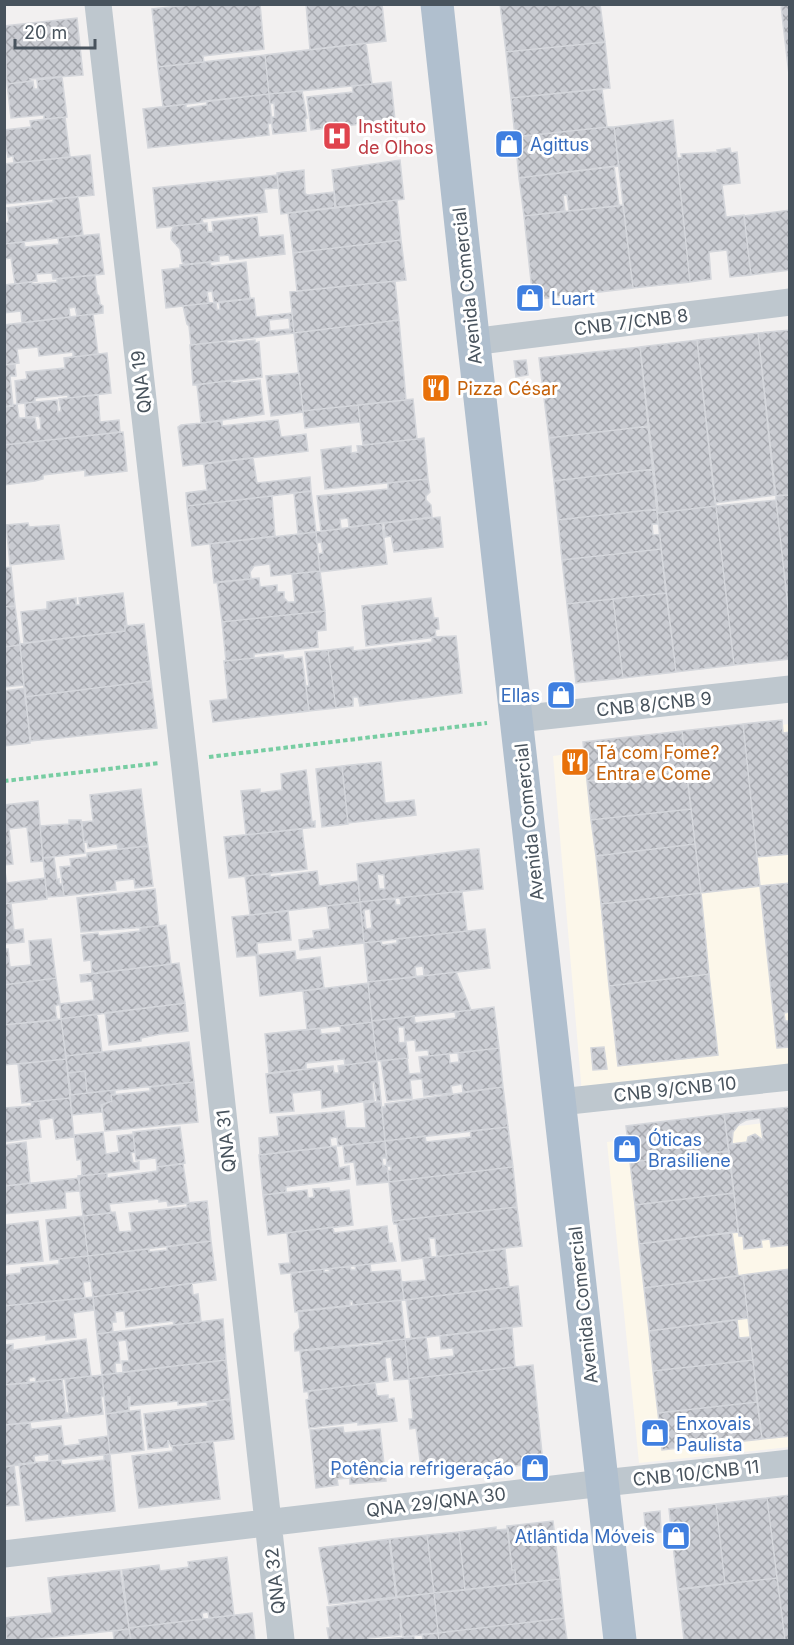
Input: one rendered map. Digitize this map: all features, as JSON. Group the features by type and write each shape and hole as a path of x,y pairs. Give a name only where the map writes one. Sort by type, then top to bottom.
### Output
{"main road":[{"name":"Avenida Comercial","path":"437,4 472,342 518,719 620,1641"}],"street":[{"name":"QNA 19","path":"98,4 184,760"},
{"name":"CNB 7/CNB 8","path":"472,342 789,302"},
{"name":"CNB 8/CNB 9","path":"518,719 789,689"},
{"name":"QNA 31","path":"184,760 269,1522"},
{"name":"CNB 9/CNB 10","path":"560,1102 789,1077"},
{"name":"CNB 10/CNB 11","path":"603,1483 789,1463"},
{"name":"QNA 29/QNA 30","path":"4,1554 603,1483"},
{"name":"QNA 32","path":"269,1522 281,1641"}],"path":[{"path":"4,781 518,719"}],"shaded area":[{"path":"789,724 789,1068 582,1094 553,756"},
{"path":"789,1120 789,1447 639,1463 607,1142"}],"building":[{"path":"198,4 260,4 264,49 203,56 204,62 158,67 152,9"},
{"path":"306,4 382,4 386,41 310,50"},
{"path":"500,4 600,4 605,42 506,52"},
{"path":"781,4 790,4 790,83 783,24"},
{"path":"77,18 83,75 30,79 31,81 7,84 4,26"},
{"path":"605,42 610,88 511,98 506,52"},
{"path":"366,43 372,84 269,94 265,55"},
{"path":"265,55 269,94 163,107 158,67"},
{"path":"62,77 67,117 44,119 44,115 11,118 7,84 33,81 34,89 38,89 37,80"},
{"path":"391,82 395,120 311,130 307,97 353,92 352,86"},
{"path":"602,89 607,127 515,137 511,98"},
{"path":"302,91 307,118 305,119 306,131 273,134 271,117 275,117 274,103 270,104 269,94"},
{"path":"269,94 272,123 268,124 269,135 148,148 143,109 186,104 186,108 207,105 206,101"},
{"path":"65,117 70,157 14,163 13,156 8,157 6,146 4,146 4,130 31,127 30,121"},
{"path":"673,120 690,282 633,288 614,127"},
{"path":"614,127 619,166 519,178 515,137"},
{"path":"730,148 731,153 737,152 740,183 722,185 726,217 744,215 751,275 730,277 727,250 709,252 711,279 690,282 677,158 682,158 681,154 718,152 717,150"},
{"path":"90,155 94,195 4,204 4,164"},
{"path":"400,160 404,199 336,208 332,170"},
{"path":"614,166 619,206 569,211 567,195 563,195 565,211 524,216 519,178"},
{"path":"304,170 305,193 307,195 334,192 335,208 281,214 277,173"},
{"path":"277,175 278,188 264,189 267,212 202,219 203,223 157,228 153,188"},
{"path":"78,197 83,235 4,244 4,223 9,222 7,208 53,202 53,199"},
{"path":"397,200 401,240 293,253 288,213"},
{"path":"623,205 633,288 533,300 524,216"},
{"path":"790,210 790,270 751,275 744,216"},
{"path":"257,217 259,237 283,235 285,254 230,260 229,255 219,256 219,261 185,265 182,262 180,249 171,239 174,226 207,223 208,232 213,232 212,222"},
{"path":"99,234 104,274 53,279 52,273 36,274 37,281 15,284 11,258 4,259 4,244 24,242 25,247 59,244 58,238"},
{"path":"401,240 406,280 297,291 293,253"},
{"path":"210,262 211,266 246,262 250,299 214,303 212,291 207,292 209,303 166,308 162,270 180,268 180,265"},
{"path":"95,275 97,294 103,306 103,313 77,316 75,307 69,308 70,317 22,323 21,311 4,313 4,285 57,282 57,279"},
{"path":"395,281 399,320 294,333 290,292"},
{"path":"254,298 256,317 292,313 294,333 191,345 189,326 183,306 216,302 217,310 220,309 219,302","holes":["289,318 290,329 270,331 269,320"]},
{"path":"93,314 98,354 73,357 73,352 39,356 38,347 17,349 19,363 4,365 4,325"},
{"path":"399,320 406,400 303,411 294,333"},
{"path":"790,330 790,495 776,496 758,333"},
{"path":"758,333 775,495 715,503 697,340"},
{"path":"255,340 255,343 259,342 262,377 193,385 190,345"},
{"path":"697,340 716,506 657,513 640,347"},
{"path":"640,347 649,426 549,438 539,358"},
{"path":"107,353 111,393 68,398 68,395 35,398 35,402 17,404 15,381 27,379 26,372 65,368 64,358"},
{"path":"526,360 528,375 516,377 514,361"},
{"path":"15,364 16,376 10,376 13,406 4,407 4,365"},
{"path":"299,373 303,412 271,416 266,376"},
{"path":"232,380 232,383 260,380 264,414 201,423 197,385"},
{"path":"98,395 100,422 119,420 120,432 4,445 4,407 17,404 19,418 35,418 37,430 41,429 40,418 38,416 26,417 25,403 57,400 58,412 61,411 59,399"},
{"path":"413,399 417,439 363,445 358,405"},
{"path":"358,405 360,422 305,428 303,411"},
{"path":"278,420 281,437 306,434 308,451 183,466 178,427 181,425 222,421 222,426"},
{"path":"649,426 654,469 554,481 549,438"},
{"path":"123,432 127,471 85,476 85,470 43,475 43,479 4,485 4,445"},
{"path":"424,438 428,479 325,489 321,450 351,446 351,453 358,452 357,446"},
{"path":"253,458 257,483 310,477 311,491 187,506 186,493 207,490 204,464"},
{"path":"654,469 658,509 558,520 554,481"},
{"path":"428,479 430,492 426,500 431,505 432,517 349,527 348,518 340,519 341,529 321,531 317,496 388,489 388,483"},
{"path":"311,491 316,532 298,534 294,493"},
{"path":"790,495 790,625 776,496"},
{"path":"272,496 275,536 192,546 187,506"},
{"path":"776,500 790,625 790,659 734,665 716,506"},
{"path":"716,506 734,665 676,672 657,513"},
{"path":"657,509 658,524 652,524 653,535 660,534 661,549 562,560 558,520"},
{"path":"440,517 443,547 394,552 391,536 385,537 384,523"},
{"path":"28,523 29,527 59,525 64,559 10,565 6,525"},
{"path":"382,523 387,564 320,572 318,554 323,553 321,542 317,543 316,532"},
{"path":"316,532 320,571 271,576 270,564 254,566 250,572 251,579 214,583 210,544"},
{"path":"661,549 666,593 567,604 562,560"},
{"path":"11,567 15,606 4,607 4,568"},
{"path":"320,571 325,611 222,622 217,582 259,578 260,587 277,585 277,592 284,592 284,598 288,602 295,602 292,574"},
{"path":"123,593 127,626 125,626 125,631 24,643 21,612 47,609 47,602 76,598 76,605 80,605 79,598"},
{"path":"666,593 676,672 623,678 613,599"},
{"path":"431,598 434,618 438,618 439,629 435,630 436,637 366,646 362,606"},
{"path":"613,599 623,678 576,683 567,604"},
{"path":"15,606 20,645 4,647 4,607"},
{"path":"325,611 326,630 317,631 318,647 254,654 254,658 226,661 222,622"},
{"path":"144,624 151,681 25,697 20,644 125,631 125,626"},
{"path":"456,636 462,693 360,706 358,697 353,697 353,706 336,708 328,650 353,647 353,651 432,642 432,637"},
{"path":"20,645 24,685 4,687 4,647"},
{"path":"328,650 336,708 309,711 305,652"},
{"path":"283,655 284,659 302,657 309,711 213,722 210,701 228,699 224,661"},
{"path":"151,681 157,728 31,741 25,697"},
{"path":"25,688 30,743 4,746 5,691"},
{"path":"782,720 783,733 790,732 790,854 757,857 743,724"},
{"path":"743,724 760,886 701,893 682,731"},
{"path":"682,731 686,770 587,781 583,742"},
{"path":"381,762 385,803 414,800 416,815 348,823 342,766"},
{"path":"342,766 348,824 322,827 316,769"},
{"path":"306,770 312,822 315,821 315,827 246,835 241,791 260,789 260,793 282,790 281,774"},
{"path":"686,770 691,809 591,820 587,781"},
{"path":"141,789 148,846 118,849 117,844 88,848 87,841 84,842 82,822 93,821 90,795"},
{"path":"38,801 43,861 31,862 27,827 9,829 13,864 4,865 4,805"},
{"path":"691,809 695,844 596,856 591,820"},
{"path":"69,820 81,820 85,853 43,858 40,826 69,824"},
{"path":"302,829 307,869 229,878 224,837"},
{"path":"695,844 701,893 601,904 596,856"},
{"path":"148,846 153,886 135,888 134,879 115,881 116,890 64,896 60,867 71,866 70,859 87,857 87,853"},
{"path":"479,849 483,889 360,902 357,864","holes":["377,874 384,875 385,889 379,889"]},
{"path":"54,857 57,880 59,879 59,884 62,884 64,896 47,897 43,858"},
{"path":"4,865 7,883 45,878 47,899 4,904"},
{"path":"317,871 319,886 358,881 360,902 250,915 245,876 270,874 270,877"},
{"path":"790,883 790,1019 789,1012 784,1013 785,1021 790,1021 790,1047 777,1048 760,886"},
{"path":"155,889 159,926 81,932 77,898"},
{"path":"462,891 467,931 364,943 360,902 395,898 396,905 401,905 400,898","holes":["370,909 372,928 366,929 364,910"]},
{"path":"701,893 709,974 609,986 601,904"},
{"path":"360,902 364,943 300,950 299,940 314,938 313,931 330,929 327,906"},
{"path":"11,903 14,930 23,929 24,942 4,944 4,904"},
{"path":"288,911 291,940 257,943 258,955 237,957 232,917"},
{"path":"166,925 171,964 92,974 91,960 84,961 81,935 98,933 99,936"},
{"path":"485,929 490,968 424,976 423,966 415,967 416,977 368,982 364,943 381,941 382,945 397,943 397,939"},
{"path":"51,939 56,978 4,985 4,949 8,949 10,967 31,965 29,941"},
{"path":"295,951 296,960 320,957 324,988 260,996 256,955"},
{"path":"179,963 185,1003 61,1019 60,1004 94,1000 92,981 81,982 80,975"},
{"path":"456,972 471,1010 372,1021 368,982"},
{"path":"709,974 718,1055 618,1066 609,986"},
{"path":"56,978 60,1004 55,1006 57,1020 4,1025 4,985"},
{"path":"368,983 372,1022 307,1030 303,991"},
{"path":"185,1003 188,1031 109,1045 105,1013"},
{"path":"494,1007 499,1048 429,1056 428,1050 416,1051 415,1040 405,1041 404,1027 398,1027 399,1043 406,1042 408,1058 377,1061 372,1021 414,1016 415,1023 456,1018 455,1012"},
{"path":"97,1014 102,1052 66,1056 61,1019"},
{"path":"61,1019 66,1059 4,1065 4,1025"},
{"path":"372,1022 377,1061 345,1065 344,1059 306,1063 306,1069 269,1073 265,1034 320,1028 321,1034 341,1032 340,1026"},
{"path":"189,1042 194,1082 87,1093 85,1071 68,1073 66,1056"},
{"path":"604,1047 607,1069 593,1070 591,1048"},
{"path":"499,1048 503,1087 463,1092 462,1084 451,1086 452,1093 424,1096 422,1079 410,1080 412,1098 387,1101 381,1061 407,1058 409,1074 421,1073 419,1057 449,1054 450,1063 459,1062 458,1053"},
{"path":"66,1059 70,1098 22,1103 18,1064"},
{"path":"377,1061 381,1101 377,1102 374,1082 372,1082 374,1100 322,1108 321,1090 292,1093 294,1111 270,1113 266,1074 333,1066 334,1073 339,1073 338,1066"},
{"path":"85,1071 87,1093 71,1095 68,1073"},
{"path":"194,1082 198,1122 105,1131 102,1105 112,1101 111,1095 150,1091 150,1087"},
{"path":"503,1087 508,1127 385,1141 382,1107 385,1107 385,1104"},
{"path":"115,1090 115,1094 111,1095 112,1101 101,1105 102,1112 72,1115 70,1095"},
{"path":"70,1098 74,1137 56,1139 53,1118 39,1120 41,1137 4,1142 4,1108 32,1106 31,1102"},
{"path":"381,1101 385,1141 338,1146 337,1137 330,1138 331,1147 260,1155 259,1138 279,1136 277,1117 344,1111 346,1128 366,1128 364,1103"},
{"path":"790,1107 790,1245 771,1247 770,1239 761,1240 762,1247 744,1249 743,1236 739,1236 724,1114","holes":["760,1118 763,1140 755,1134 748,1137 747,1142 732,1144 733,1132 739,1124 746,1120"]},
{"path":"724,1114 729,1151 630,1162 626,1126"},
{"path":"180,1127 185,1163 157,1167 156,1158 136,1160 133,1132"},
{"path":"508,1127 513,1167 389,1182 388,1171 391,1170 391,1166 387,1166 385,1141 425,1136 426,1142 471,1137 470,1131"},
{"path":"103,1132 106,1154 119,1152 117,1136 133,1134 135,1152 131,1153 133,1163 139,1162 139,1169 82,1176 81,1159 77,1160 74,1135"},
{"path":"385,1141 387,1158 382,1158 383,1166 387,1165 389,1182 357,1185 354,1162 345,1163 343,1146"},
{"path":"26,1142 30,1183 4,1186 4,1145"},
{"path":"336,1146 339,1168 349,1166 350,1179 286,1187 286,1192 263,1195 259,1155"},
{"path":"729,1151 734,1193 635,1205 630,1162"},
{"path":"183,1164 189,1203 168,1206 167,1201 159,1202 159,1199 109,1204 111,1213 83,1216 78,1176 107,1173 107,1178 157,1171 157,1167"},
{"path":"513,1167 517,1207 393,1221 389,1182"},
{"path":"79,1178 80,1191 65,1192 66,1208 4,1214 6,1186"},
{"path":"329,1188 330,1192 349,1190 353,1225 268,1235 263,1195 307,1190 308,1198 314,1197 313,1189"},
{"path":"734,1193 738,1232 639,1244 635,1205"},
{"path":"207,1201 211,1241 88,1256 83,1216 115,1212 119,1232 132,1231 129,1213 187,1207 187,1203"},
{"path":"517,1207 522,1246 437,1257 435,1238 429,1238 431,1257 402,1261 397,1224 393,1221"},
{"path":"83,1216 88,1256 50,1260 46,1220"},
{"path":"38,1221 43,1261 4,1265 4,1225"},
{"path":"387,1226 389,1243 392,1243 396,1261 281,1274 279,1264 290,1263 287,1233 333,1227 334,1233"},
{"path":"732,1232 738,1276 644,1288 639,1244"},
{"path":"211,1241 216,1280 93,1297 88,1256 149,1249 149,1252 167,1250 167,1247"},
{"path":"505,1249 509,1287 404,1300 402,1282 426,1280 423,1258"},
{"path":"88,1256 91,1281 83,1282 85,1298 4,1306 4,1275 21,1273 21,1268 59,1264 59,1259"},
{"path":"370,1264 371,1272 400,1270 404,1300 353,1305 350,1301 350,1306 295,1312 291,1275 293,1273 324,1269 324,1272 330,1272 329,1269 350,1266 351,1270 356,1270 355,1266"},
{"path":"790,1269 790,1436 762,1439 743,1275"},
{"path":"743,1275 748,1318 649,1331 644,1288"},
{"path":"192,1283 193,1295 198,1294 201,1322 174,1325 173,1321 126,1327 124,1311 115,1312 116,1322 112,1322 113,1332 97,1334 93,1297"},
{"path":"518,1286 522,1326 411,1339 406,1300"},
{"path":"93,1297 94,1310 73,1313 76,1337 46,1340 46,1335 4,1340 4,1306"},
{"path":"401,1300 405,1339 295,1351 294,1334 300,1328 298,1311"},
{"path":"223,1319 226,1360 123,1372 122,1361 129,1361 126,1340 118,1341 120,1363 115,1363 116,1373 102,1375 97,1334"},
{"path":"737,1320 739,1338 750,1337 753,1360 653,1371 649,1331"},
{"path":"512,1328 515,1367 409,1379 405,1339 426,1337 429,1359 454,1356 453,1348 441,1349 440,1336"},
{"path":"86,1339 91,1376 36,1382 35,1377 29,1378 29,1383 4,1385 4,1345 13,1344 13,1350"},
{"path":"405,1339 409,1379 394,1380 391,1357 385,1358 388,1381 304,1392 300,1351 382,1344 382,1342"},
{"path":"226,1360 230,1399 178,1405 178,1401 130,1406 130,1397 128,1397 129,1410 106,1414 102,1375"},
{"path":"753,1360 757,1402 658,1413 653,1371"},
{"path":"533,1365 543,1463 422,1476 416,1428 410,1429 409,1419 413,1419 409,1379"},
{"path":"102,1375 103,1414 4,1425 4,1385 62,1379 66,1413 69,1413 65,1379"},
{"path":"375,1383 377,1396 388,1395 388,1399 394,1398 397,1421 358,1425 358,1422 309,1428 306,1400 309,1399 308,1391"},
{"path":"230,1399 234,1439 171,1446 168,1440 168,1447 148,1449 144,1414 208,1406 207,1402"},
{"path":"757,1402 762,1439 662,1450 658,1413"},
{"path":"140,1410 144,1450 110,1454 106,1414"},
{"path":"30,1423 31,1429 61,1426 64,1446 80,1444 79,1440 108,1436 110,1454 49,1461 49,1454 34,1456 35,1463 4,1467 4,1425"},
{"path":"343,1427 344,1433 380,1429 386,1481 350,1484 350,1478 337,1479 338,1485 316,1488 310,1430"},
{"path":"213,1441 220,1499 139,1508 132,1456 173,1451 172,1446"},
{"path":"110,1454 115,1511 26,1521 19,1464 61,1460 62,1465 104,1460 104,1455"},
{"path":"14,1465 19,1505 4,1506 4,1467"},
{"path":"790,1495 790,1640 785,1640 767,1498"},
{"path":"767,1498 777,1578 725,1584 716,1504"},
{"path":"716,1504 725,1584 678,1590 669,1509"},
{"path":"660,1511 661,1532 646,1534 644,1513"},
{"path":"553,1521 560,1579 516,1584 515,1570 512,1570 507,1526"},
{"path":"496,1527 496,1530 508,1529 512,1570 515,1570 516,1584 465,1590 459,1532"},
{"path":"459,1532 465,1590 434,1593 427,1535"},
{"path":"427,1535 434,1593 397,1597 390,1539"},
{"path":"389,1539 396,1597 329,1604 319,1548"},
{"path":"227,1557 234,1615 209,1618 208,1612 202,1613 203,1619 129,1628 122,1570 159,1565 160,1571 189,1567 188,1562"},
{"path":"120,1570 129,1629 7,1640 4,1618 52,1613 48,1578"},
{"path":"777,1578 785,1640 684,1640 678,1589"},
{"path":"560,1579 564,1618 438,1633 434,1593"},
{"path":"434,1593 438,1633 403,1637 400,1613 401,1635 368,1638 369,1640 329,1640 327,1607"},
{"path":"252,1613 255,1640 131,1640 129,1628"},
{"path":"564,1618 567,1640 439,1640 438,1633"},
{"path":"129,1629 131,1640 114,1640 113,1631"},
{"path":"438,1633 439,1640 423,1640 422,1634"},
{"path":"414,1636 415,1640 377,1640"}],"place":[{"name":"Instituto de Olhos","path":"337,136"},
{"name":"Agittus","path":"509,144"},
{"name":"Luart","path":"530,298"},
{"name":"Pizza César","path":"436,388"},
{"name":"Ellas","path":"561,695"},
{"name":"Tá com Fome? Entra e Come","path":"575,762"},
{"name":"Óticas Brasiliene","path":"627,1149"},
{"name":"Enxovais Paulista","path":"655,1433"},
{"name":"Potência refrigeração","path":"535,1468"},
{"name":"Atlântida Móveis","path":"676,1536"}]}
